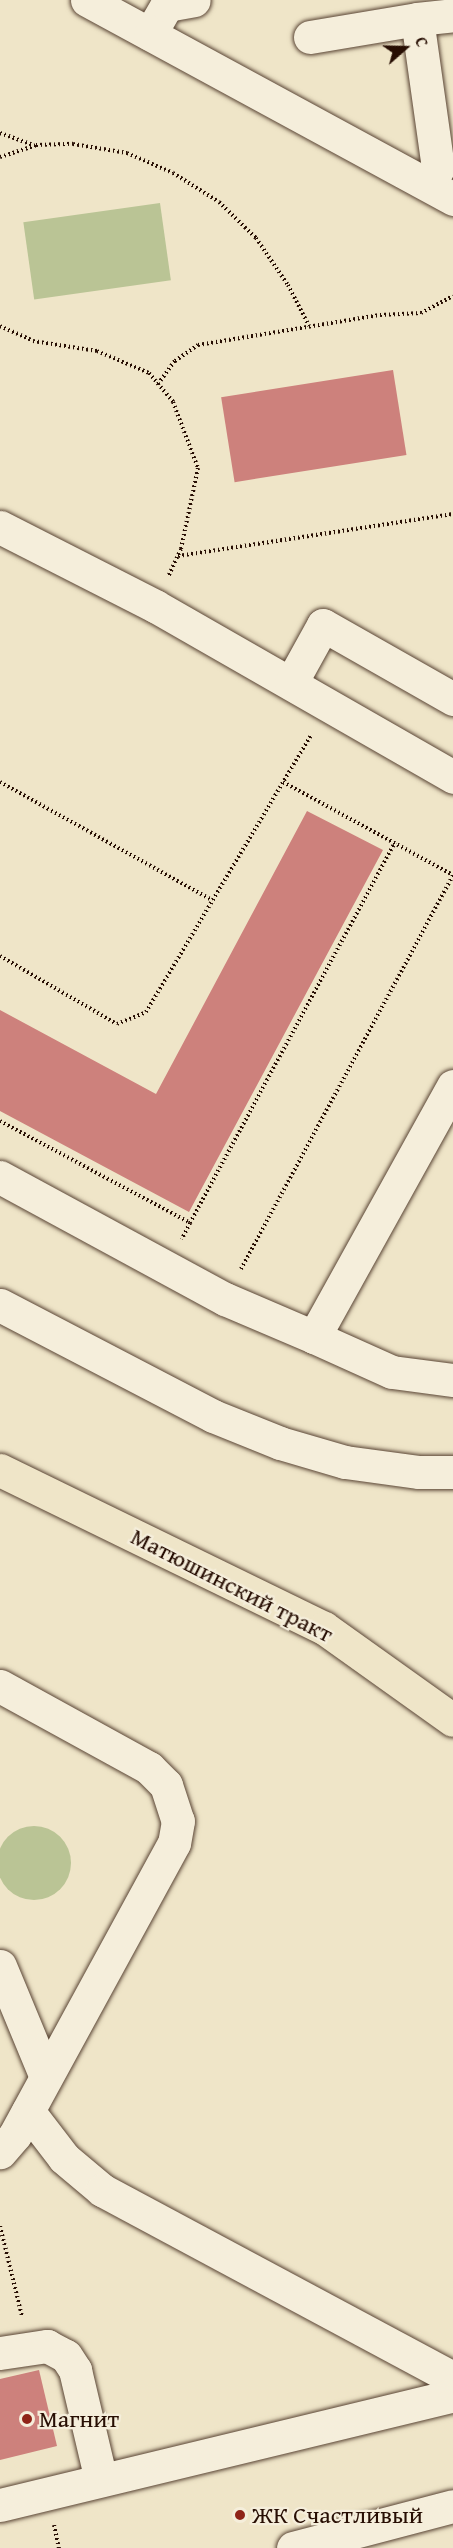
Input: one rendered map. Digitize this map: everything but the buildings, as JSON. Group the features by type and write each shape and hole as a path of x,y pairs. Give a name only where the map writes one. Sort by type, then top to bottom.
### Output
{"main road":[{"name":"Матюшинский тракт","path":"0,1470 324,1628 453,1720"}],"street":[{"path":"87,0 441,192"},
{"path":"150,34 166,4 194,0"},
{"path":"310,37 453,15 451,0"},
{"path":"417,19 441,192"},
{"path":"0,527 155,606 453,777"},
{"path":"291,683 323,625 453,699"},
{"path":"314,1336 453,1086"},
{"path":"0,1177 225,1299 392,1372 453,1380"},
{"path":"0,1305 213,1416 280,1443 345,1462 419,1472 453,1472"},
{"path":"0,1686 149,1768 166,1785 175,1802 178,1821 174,1843 28,2111 0,2152"},
{"path":"0,1966 46,2077"},
{"path":"28,2111 64,2158 102,2190 453,2378"},
{"path":"14,2350 57,2349 75,2370 101,2480"},
{"path":"0,2505 453,2394"},
{"path":"292,2548 453,2506"}],"path":[{"path":"0,133 36,145"},
{"path":"0,157 36,145 73,144 127,153 173,173 219,202 256,238 288,285 309,326"},
{"path":"158,384 175,361 198,345 380,315 422,313 453,296"},
{"path":"0,326 33,341 97,351 149,373 173,402 198,468 195,494 178,556 155,606"},
{"path":"178,556 453,514"},
{"path":"0,956 117,1024 146,1012 330,706"},
{"path":"0,782 212,900"},
{"path":"225,1299 453,875 283,782"},
{"path":"167,1267 395,843"},
{"path":"0,1121 190,1223"},
{"path":"0,2226 14,2350"}],"green space":[{"path":"160,203 171,280 34,299 23,222"},
{"path":"34,1826 48,1829 60,1837 68,1849 71,1863 68,1877 60,1889 48,1897 34,1900 20,1897 8,1889 0,1877 -3,1863 0,1849 8,1837 20,1829"}],"place":[{"name":"Магнит","path":"27,2419"},
{"name":"ЖК Счастливый","path":"240,2515"}]}
